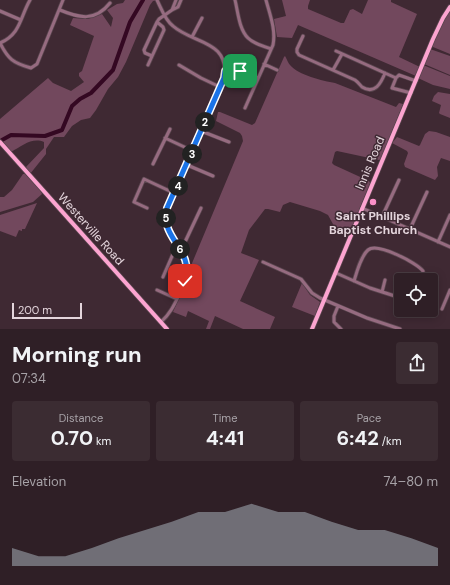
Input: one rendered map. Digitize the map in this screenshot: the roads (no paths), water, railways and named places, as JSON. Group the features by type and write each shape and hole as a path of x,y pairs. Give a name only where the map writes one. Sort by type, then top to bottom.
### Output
{"main road":[{"name":"Innis Road","path":"312,329 443,18 450,8"},
{"name":"Westerville Road","path":"0,142 167,329"}],"street":[{"path":"30,0 22,20 14,34 0,43 6,55 16,63 32,68 37,64 63,0"},
{"path":"156,0 173,26 217,50 225,63 225,71 220,87 167,208 166,223 187,263 187,270 185,281 177,299 169,315 161,322"},
{"path":"172,10 176,0"},
{"path":"152,56 144,51 157,22 178,7 181,0"},
{"path":"235,0 241,27 248,38 271,50"},
{"path":"245,108 271,50 274,38 274,30 266,0"},
{"path":"60,10 77,17 94,16 102,12 110,3"},
{"path":"0,11 22,20"},
{"path":"192,37 202,18"},
{"path":"148,65 156,51 164,30 163,27 157,22"},
{"path":"303,36 297,49 299,54 356,80 362,87 368,89 377,87 385,73"},
{"path":"336,51 396,78"},
{"path":"333,70 342,54"},
{"path":"264,64 277,70"},
{"path":"179,65 220,87"},
{"path":"225,71 240,71 258,78"},
{"path":"411,93 392,88 396,78 399,75 416,81"},
{"path":"153,164 170,129"},
{"path":"201,131 229,142"},
{"path":"165,138 193,151"},
{"path":"187,165 213,176"},
{"path":"147,208 134,202 144,179 174,193"},
{"path":"382,217 399,180"},
{"path":"410,229 427,192"},
{"path":"163,277 172,254 188,238 201,208"},
{"path":"362,208 450,247"},
{"path":"438,242 450,215"},
{"path":"354,280 364,256 368,250 375,247 382,248 416,264 423,271 423,273"},
{"path":"263,262 301,279 312,293 338,306 400,329"},
{"path":"336,273 394,296"},
{"path":"382,292 385,280"},
{"path":"157,290 177,299"},
{"path":"442,309 450,290"},
{"path":"338,306 334,316 334,322 338,328 341,329"}],"waterway":[{"path":"2,140 11,135 45,136 62,130 72,106 80,99 91,93 113,70 130,22 143,0"}],"place":[{"name":"Saint Phillips Baptist Church","path":"373,202"}]}
